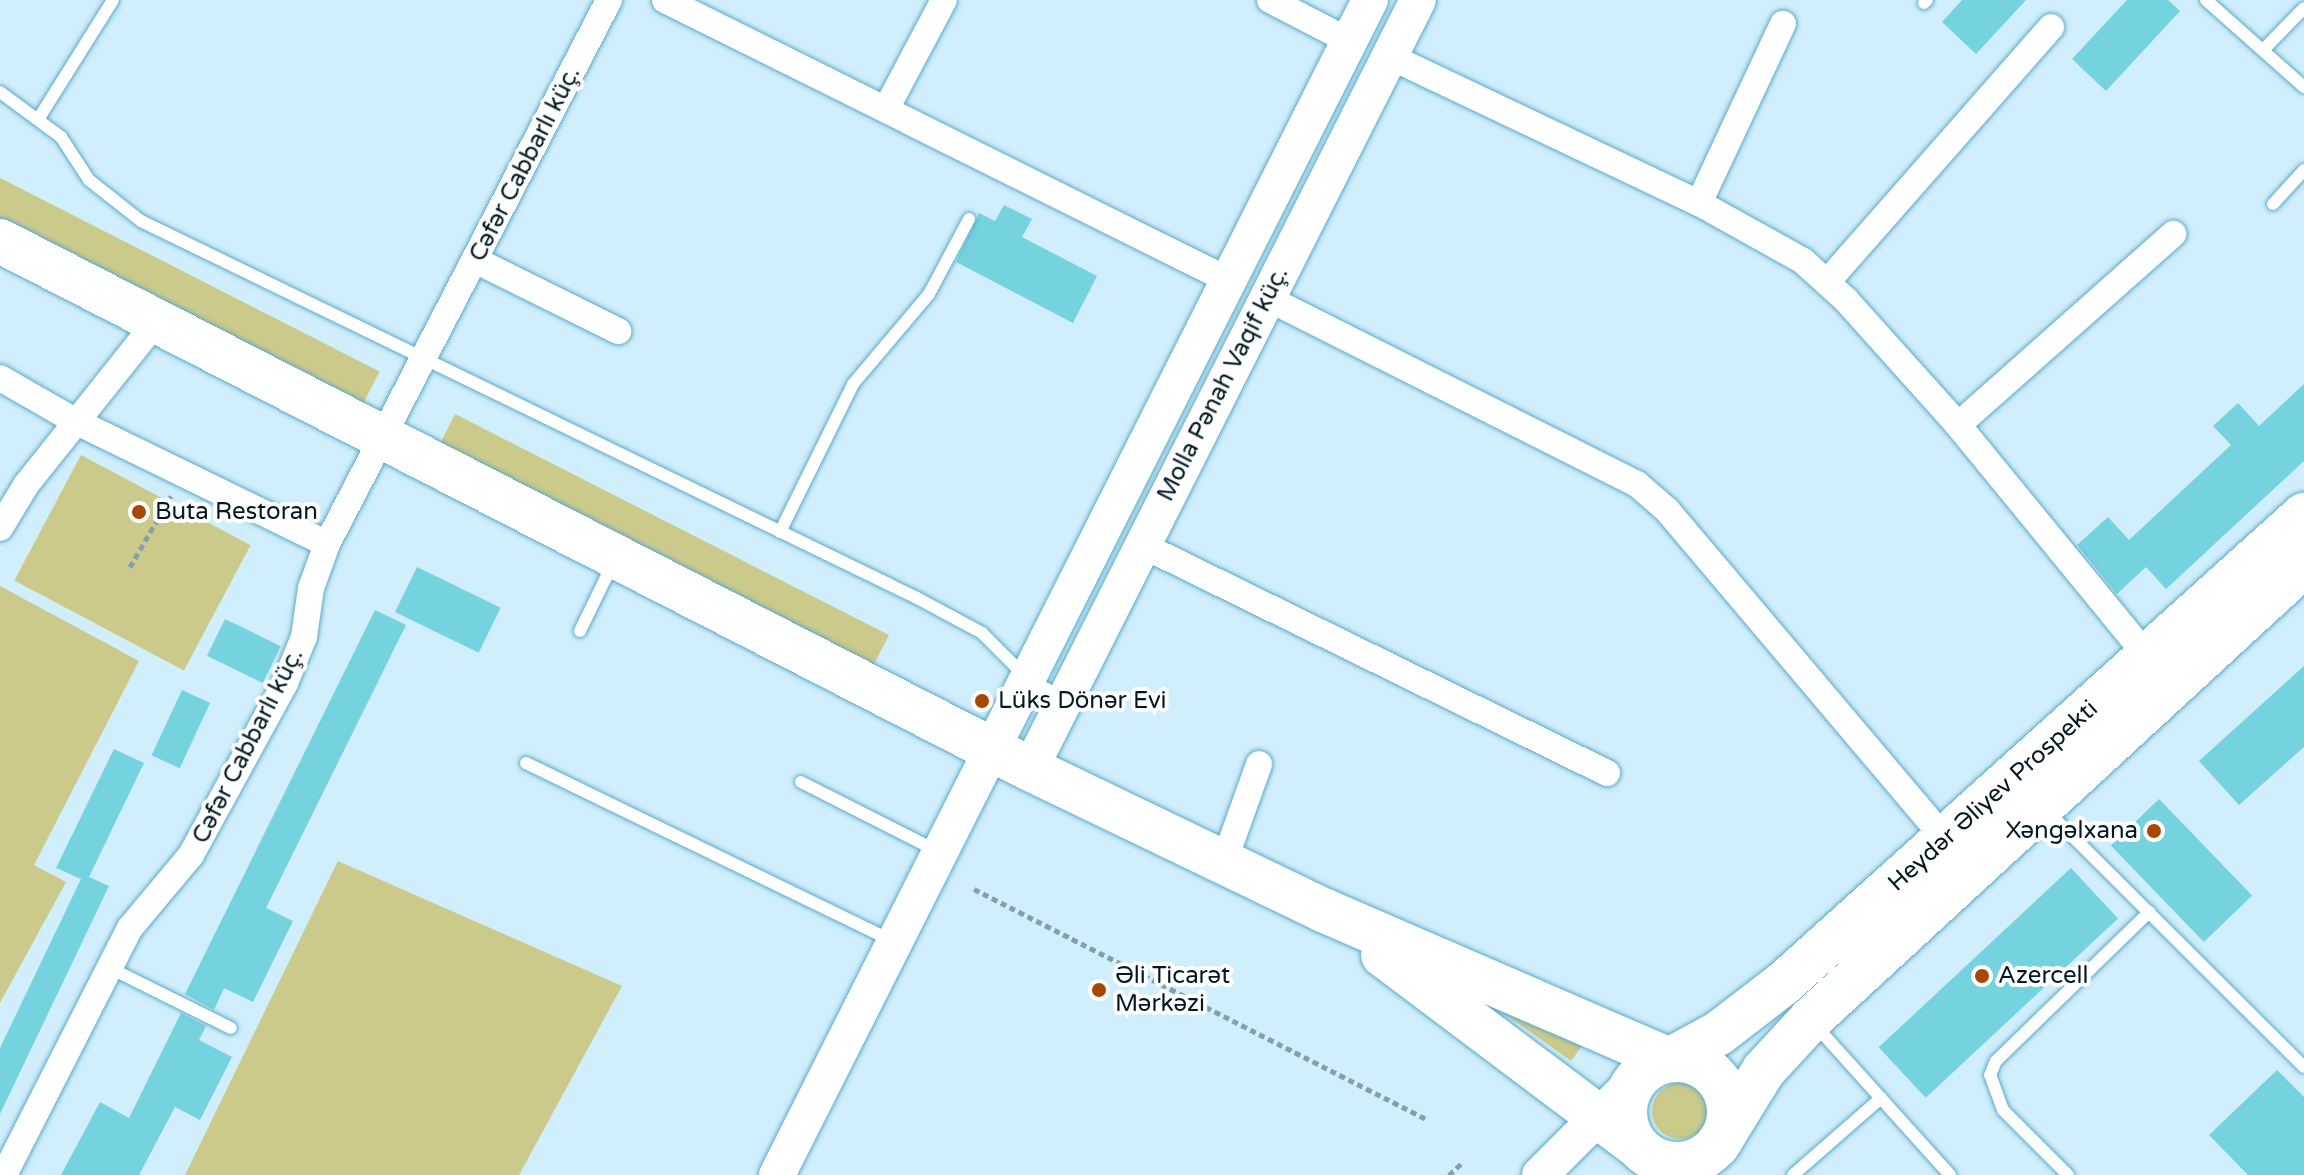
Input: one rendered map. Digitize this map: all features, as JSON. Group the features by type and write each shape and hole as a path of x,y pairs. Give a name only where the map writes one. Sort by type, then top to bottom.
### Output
{"highway":[{"path":"0,241 1030,769 1653,1069 1704,1067 1722,1087 1729,1113 1676,1159"},
{"name":"Heydər Əliyev Prospekti","path":"1653,1069 1719,1033 1784,983 2304,515"},
{"name":"Heydər Əliyev Prospekti","path":"1676,1159 1811,1019 2304,565"},
{"path":"1323,910 1599,1116 1676,1159"},
{"path":"1653,1069 1624,1111 1676,1159"}],"main road":[{"name":"Molla Pənah Vaqif küç.","path":"777,1175 944,853 991,750 1029,680 1226,279 1370,0"},
{"name":"Molla Pənah Vaqif küç.","path":"1030,769 1418,0"},
{"name":"Heydər Əliyev Prospekti","path":"1540,1175 1599,1116 1653,1069"}],"street":[{"name":"Cəfər Cabbarlı küç.","path":"4,1175 108,967 150,900 197,845 285,683 304,637 313,579 327,544 609,0"},
{"path":"665,0 1226,279"},
{"path":"886,109 944,0"},
{"path":"1270,0 1349,41"},
{"path":"1699,203 1783,24"},
{"path":"1828,281 2051,27"},
{"path":"1389,56 1699,203 1803,261 1828,281 1958,425 2148,657"},
{"path":"1958,425 2173,234"},
{"path":"475,260 618,331"},
{"path":"1267,298 1637,484 1667,510 1945,839"},
{"path":"0,528 75,421 156,322"},
{"path":"0,378 75,421 327,544"},
{"path":"1142,545 1607,773"},
{"path":"1224,862 1259,764"}],"lane":[{"path":"39,118 113,0"},
{"path":"2206,0 2304,87"},
{"path":"2264,49 2304,8"},
{"path":"0,92 61,137 89,180 141,221 982,633 1029,680 1066,698"},
{"path":"2273,204 2304,170"},
{"path":"780,532 853,384 923,302 969,219"},
{"path":"580,631 615,558"},
{"path":"526,763 897,943"},
{"path":"801,782 944,853"},
{"path":"2042,807 2304,1067"},
{"path":"2068,1175 2003,1110 1991,1089 1990,1075 1996,1061 2149,912"},
{"path":"108,967 231,1028"},
{"path":"1811,1019 1950,1175"},
{"path":"1793,1175 1881,1098"}],"path":[{"path":"130,567 183,474"},
{"path":"974,889 1428,1120"},
{"path":"1449,1175 1463,1162"}],"shaded area":[{"path":"0,178 380,371 363,404 0,220"},
{"path":"455,414 889,635 874,664 440,443"},
{"path":"81,455 251,545 184,671 14,580"},
{"path":"0,586 139,661 34,865 66,882 0,1003"},
{"path":"338,861 622,986 519,1175 185,1175"},
{"path":"1463,984 1590,1035 1571,1061"},
{"path":"1680,1083 1700,1091 1708,1111 1700,1131 1680,1139 1660,1131 1652,1111 1660,1091"}],"building":[{"path":"1962,0 2026,0 1976,54 1942,22"},
{"path":"2127,0 2168,0 2180,11 2106,91 2072,59"},
{"path":"1004,205 1032,219 1022,237 1097,276 1073,323 956,262 979,213 995,221"},
{"path":"2304,384 2304,461 2166,589 2146,567 2117,594 2077,545 2108,517 2129,540 2231,445 2213,426 2238,403 2259,426"},
{"path":"417,567 501,608 479,653 395,612"},
{"path":"375,610 406,625 266,908 293,921 253,1002 224,988 214,1010 185,994"},
{"path":"225,619 281,646 263,683 207,656"},
{"path":"2304,666 2304,747 2239,805 2199,761"},
{"path":"182,690 210,703 180,768 152,755"},
{"path":"114,749 144,763 89,877 109,886 0,1114 0,1048 81,879 56,868"},
{"path":"2159,799 2252,895 2204,942 2111,846"},
{"path":"2071,868 2118,918 1926,1098 1879,1047"},
{"path":"181,1013 206,1026 199,1040 232,1057 200,1120 175,1107 139,1175 61,1175 100,1102 129,1118"},
{"path":"2277,1070 2304,1097 2304,1175 2248,1175 2209,1135"}],"place":[{"name":"Buta Restoran","path":"139,512"},
{"name":"Lüks Dönər Evi","path":"982,701"},
{"name":"Xəngəlxana","path":"2154,831"},
{"name":"Azercell","path":"1982,976"},
{"name":"Əli Ticarət Mərkəzi","path":"1099,990"}]}
